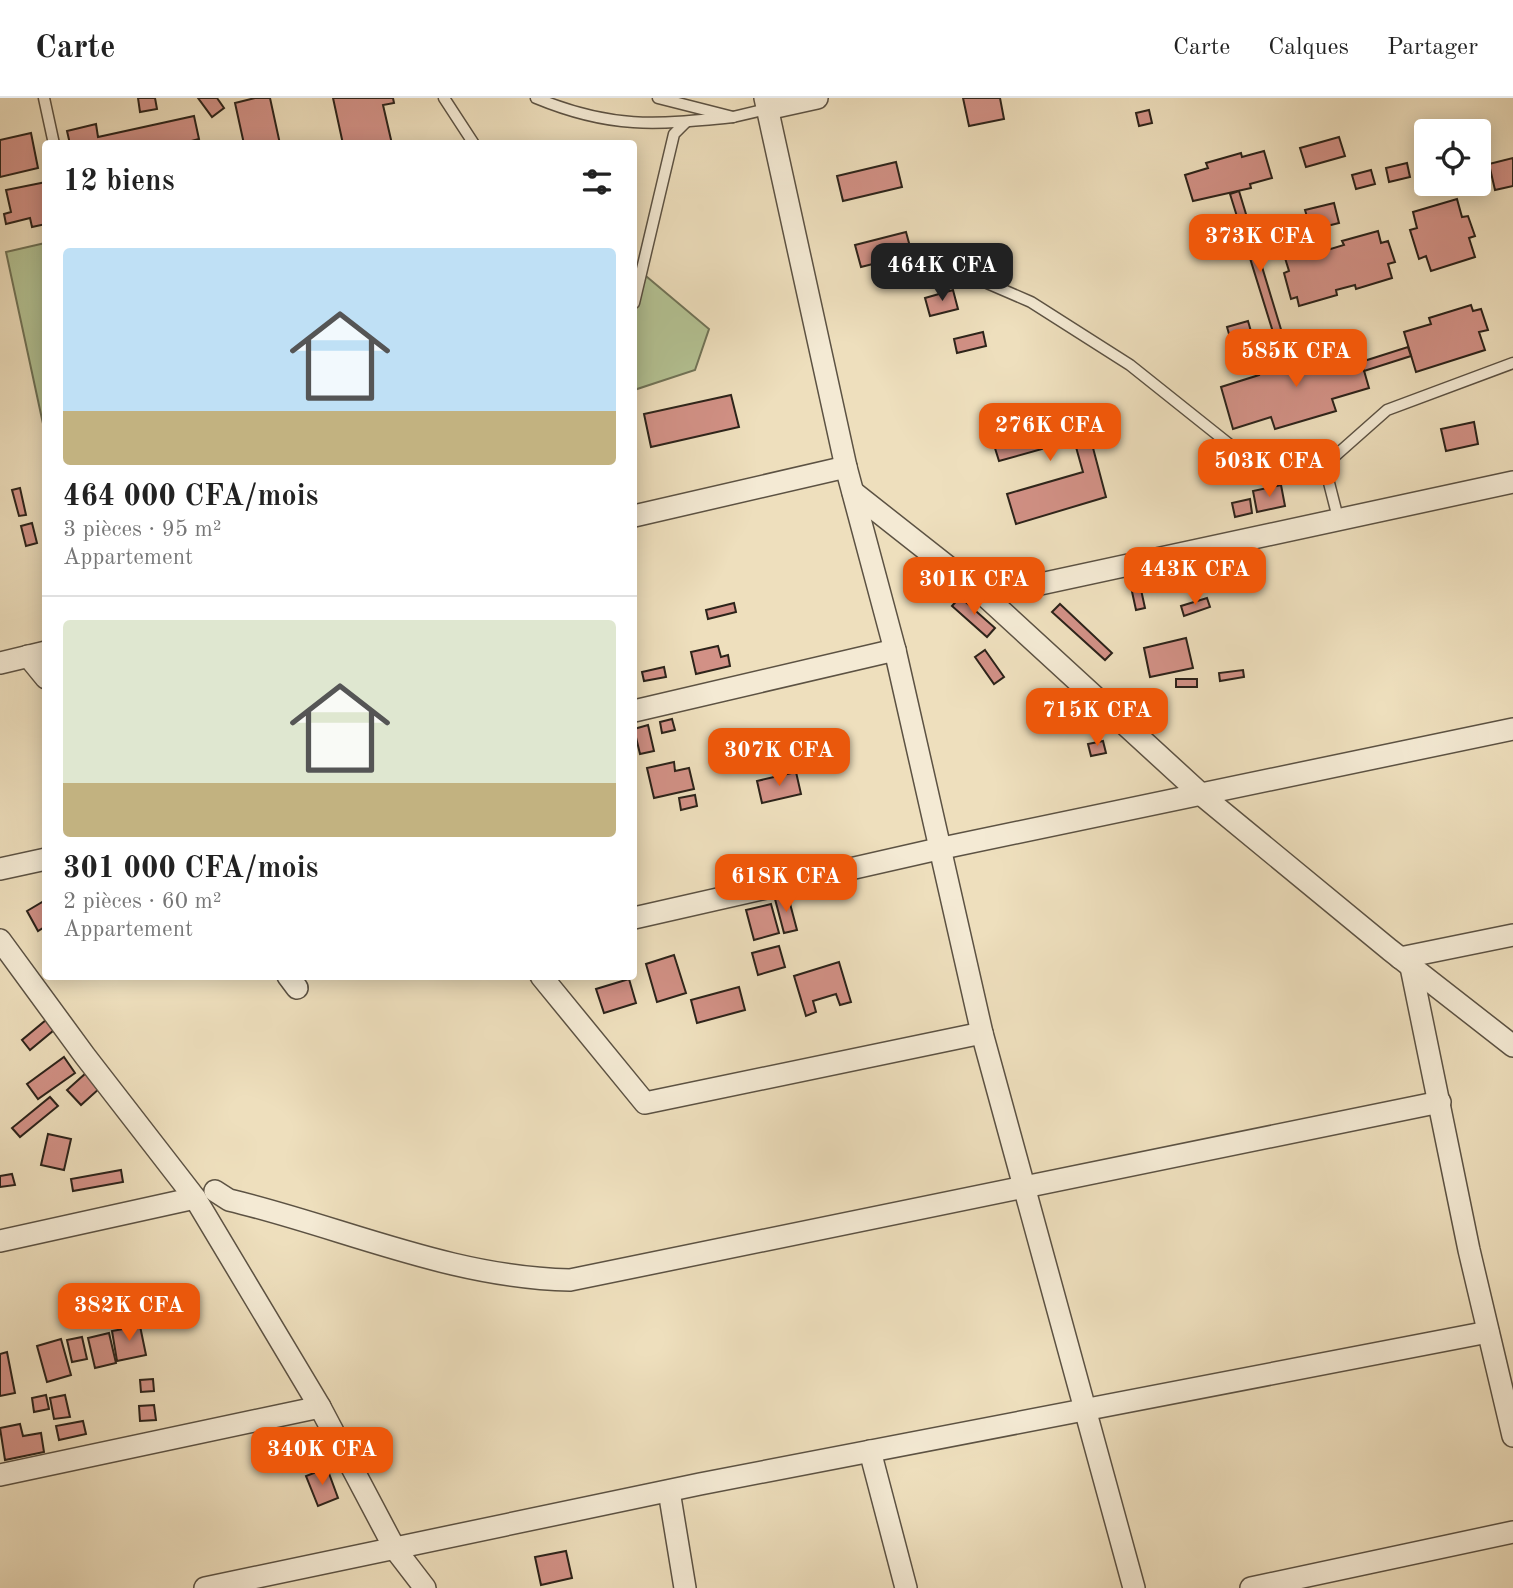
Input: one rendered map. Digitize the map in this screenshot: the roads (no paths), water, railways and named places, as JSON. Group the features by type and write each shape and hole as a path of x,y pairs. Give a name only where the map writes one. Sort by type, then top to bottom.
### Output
{"street":[{"path":"817,98 766,103 846,467 895,650 938,849 982,1033 1083,1411 1134,1588"},
{"path":"637,515 846,467"},
{"path":"985,596 1513,482"},
{"path":"853,492 985,596 1203,796 1405,962 1513,1046"},
{"path":"637,710 895,650"},
{"path":"0,663 37,654"},
{"path":"637,917 938,849 1203,796 1513,729"},
{"path":"0,869 42,860"},
{"path":"1405,962 1513,935"},
{"path":"0,940 85,1056 195,1198 320,1407 395,1549 425,1588"},
{"path":"1405,962 1440,1102 1488,1332 1513,1436"},
{"path":"544,980 645,1103 982,1033"},
{"path":"215,1191 229,1200 322,1225 455,1267 570,1280 1440,1102"},
{"path":"0,1241 195,1198"},
{"path":"205,1588 669,1491 1488,1332"},
{"path":"0,1475 320,1407"},
{"path":"870,1451 906,1588"},
{"path":"669,1491 685,1588"},
{"path":"1251,1588 1337,1579 1513,1532"}],"lane":[{"path":"44,98 53,140"},
{"path":"444,98 471,140"},
{"path":"536,98 616,123 656,125 733,117 766,103"},
{"path":"658,98 733,117"},
{"path":"637,290 674,134 686,122"},
{"path":"943,264 1031,302 1130,365 1234,448 1264,461 1326,464 1387,410 1513,363"},
{"path":"1326,464 1338,518"}]}
